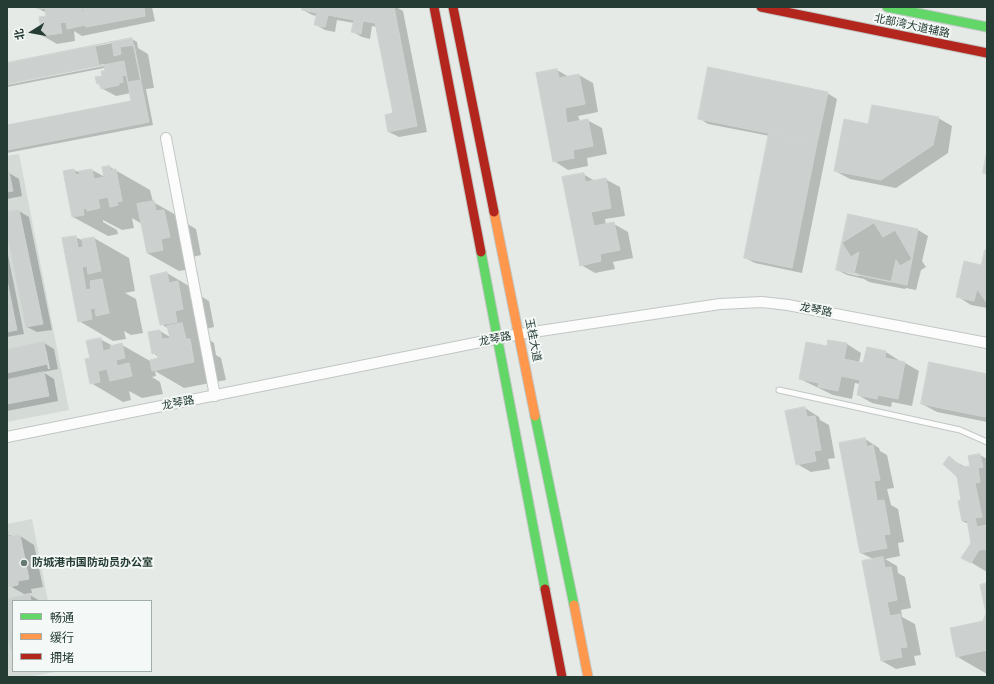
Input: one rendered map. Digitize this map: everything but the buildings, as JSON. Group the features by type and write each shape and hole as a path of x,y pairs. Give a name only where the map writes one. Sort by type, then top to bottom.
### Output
{"main road":[{"path":"424,7 438,28"},
{"path":"434,7 562,677"},
{"name":"玉桂大道","path":"454,7 589,676"},
{"name":"北部湾大道辅路","path":"761,7 987,53"},
{"path":"887,7 987,27"},
{"path":"438,28 458,24 462,13"}],"street":[{"path":"166,138 215,396"},
{"name":"龙琴路","path":"7,437 520,334 720,304 762,302 788,305 987,343"}],"lane":[{"path":"779,390 960,430 987,442"}],"shaded area":[{"path":"19,154 69,410 7,422 7,156"},
{"name":"防城港市国防动员办公室","path":"32,519 48,600 12,600 12,672 55,672 28,677 7,677 7,524"}],"traffic: fast":[{"path":"887,7 987,27"},
{"path":"481,252 545,589"},
{"path":"535,416 574,605"}],"traffic: slow":[{"path":"494,212 535,416"},
{"path":"574,605 588,677"}],"traffic: jam":[{"path":"434,7 481,252"},
{"path":"453,7 494,212"},
{"path":"761,7 987,53"},
{"path":"545,589 562,677"}],"place":[{"name":"防城港市国防动员办公室","path":"24,563"}]}
